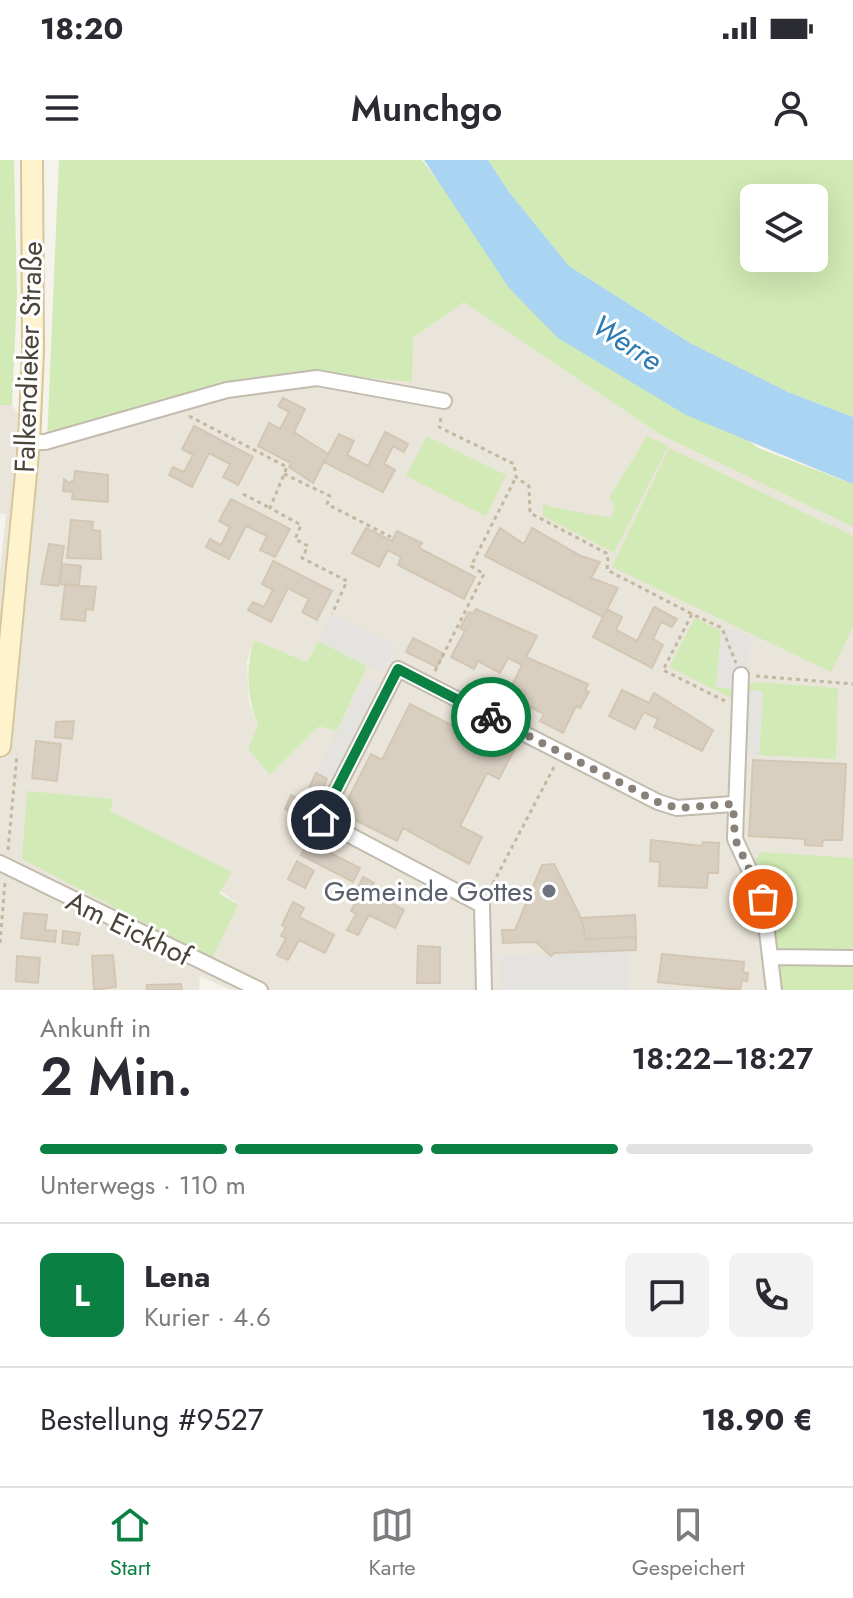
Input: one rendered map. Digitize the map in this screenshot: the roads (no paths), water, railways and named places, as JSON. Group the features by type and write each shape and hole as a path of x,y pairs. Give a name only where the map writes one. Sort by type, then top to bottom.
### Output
{"street":[{"name":"Falkendieker Straße","path":"0,746 29,442 32,160"},
{"path":"29,442 45,442 227,390 317,378 444,401"},
{"path":"484,990 482,905 321,820 398,669 658,802 677,808 733,804"},
{"path":"741,675 733,804 735,839 763,899 774,990"},
{"name":"Am Eickhof","path":"3,865 260,990"},
{"path":"772,957 853,958"}],"water":[{"name":"Werre","path":"424,160 488,160 509,192 569,266 690,343 788,392 853,417 853,484 686,415 558,338 509,288"}],"place":[{"name":"Gemeinde Gottes","path":"549,891"}]}
